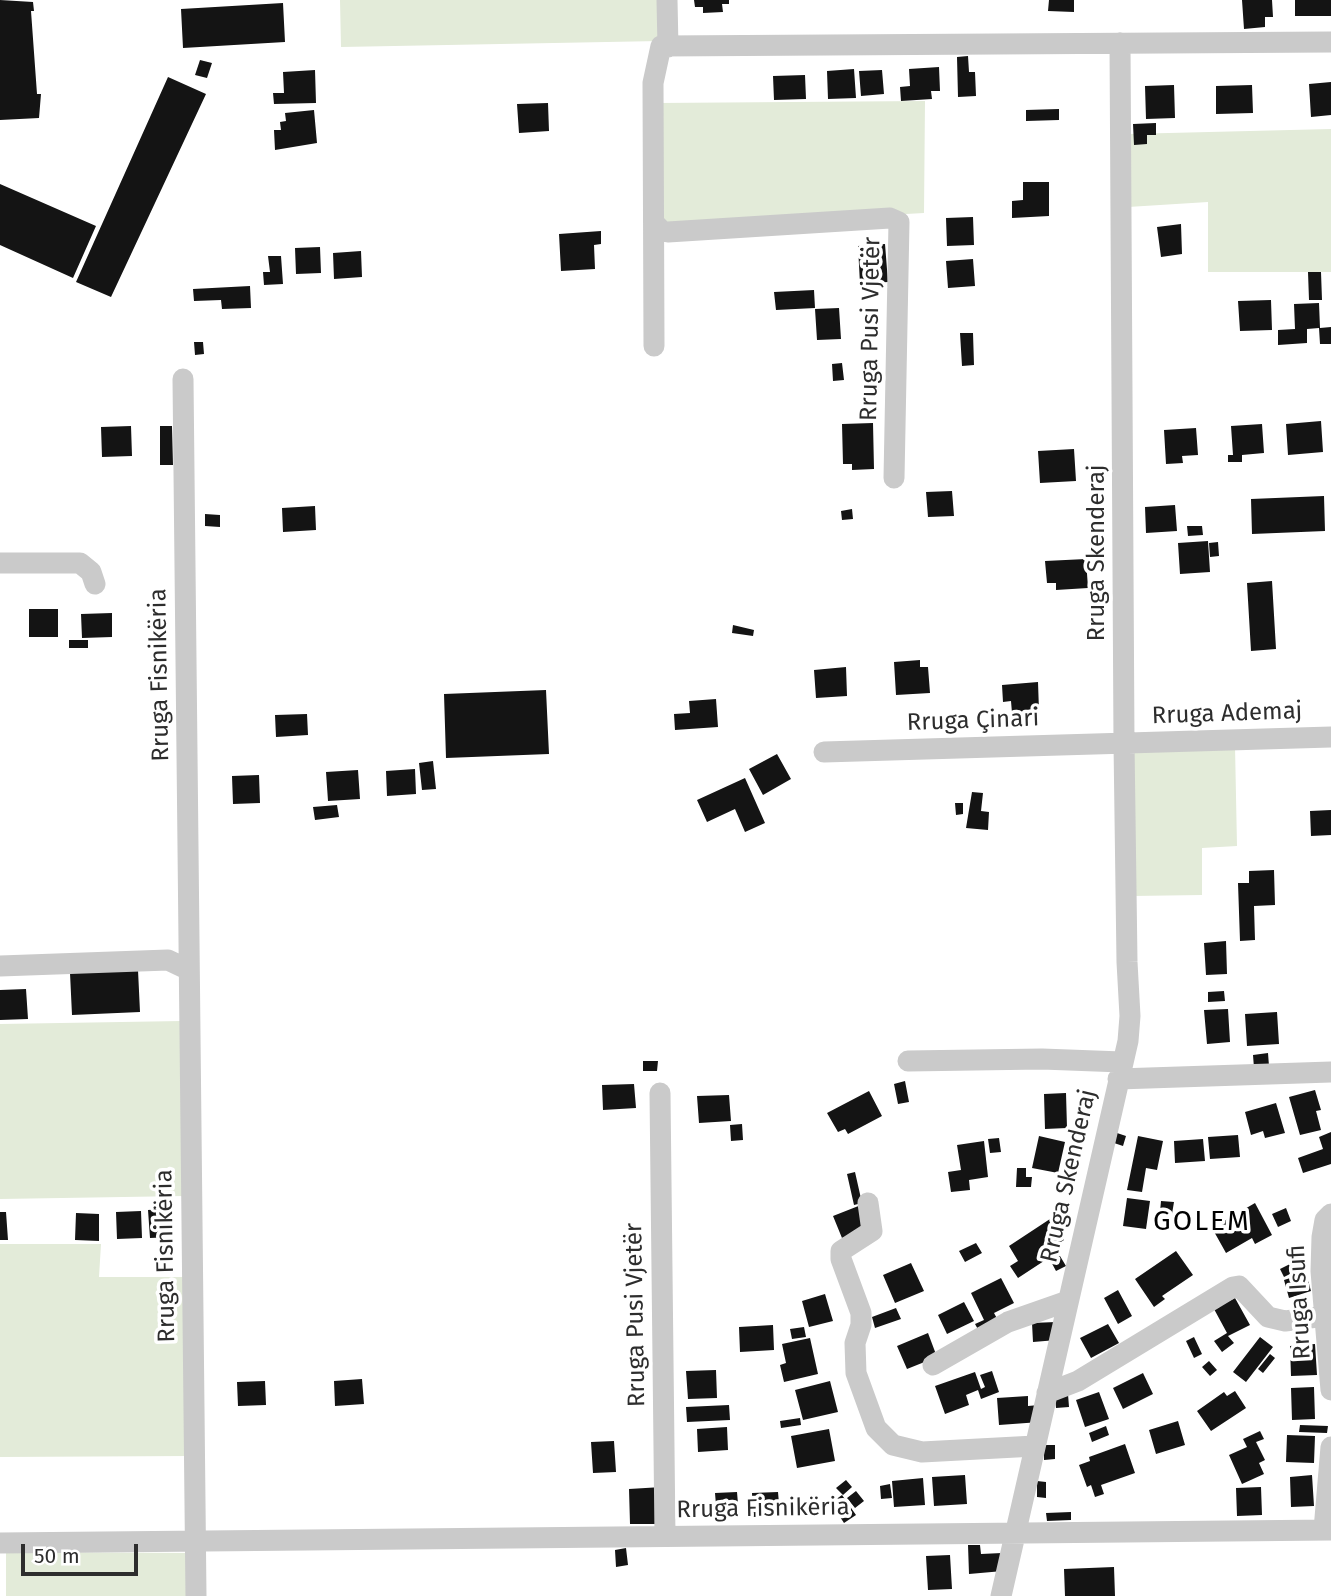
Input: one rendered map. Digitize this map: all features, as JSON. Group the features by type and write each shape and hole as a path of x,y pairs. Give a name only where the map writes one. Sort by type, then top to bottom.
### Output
{"street":[{"path":"654,345 653,83 664,46 667,0"},
{"path":"664,46 1331,42"},
{"name":"Rruga Skenderaj","path":"1001,1596 1120,1071 1130,1016 1124,743 1120,43"},
{"name":"Rruga Pusi Vjetër","path":"654,223 662,231 668,232 890,218 899,222 894,478"},
{"name":"Rruga Fisnikëria","path":"183,379 195,1541"},
{"path":"0,563 80,563 91,572 95,584"},
{"name":"Rruga Ademaj","path":"1124,743 1331,737"},
{"name":"Rruga Çinari","path":"824,752 1124,743"},
{"path":"0,966 168,960 189,970"},
{"name":"Rruga Skenderaj","path":"908,1061 1042,1059 1120,1071"},
{"path":"1120,1071 1331,1072"},
{"name":"Rruga Pusi Vjetër","path":"660,1093 665,1536"},
{"path":"868,1203 872,1231 841,1251 841,1259 860,1313 861,1325 855,1343 856,1373 876,1428 893,1445 922,1452 1035,1446"},
{"name":"Rruga Isufi","path":"1331,1214 1325,1220 1322,1237 1321,1271 1331,1390"},
{"path":"1047,1393 1078,1381 1233,1287 1239,1286 1268,1317 1285,1321 1326,1316"},
{"name":"Rruga Skenderaj","path":"933,1365 1008,1322 1068,1301"},
{"path":"1327,1530 1331,1447"},
{"name":"Rruga Fisnikëria","path":"0,1543 1327,1530"},
{"path":"195,1541 196,1596"}],"green space":[{"path":"340,0 659,0 660,41 341,47"},
{"path":"925,101 924,213 673,227 662,224 657,103"},
{"path":"1331,129 1331,272 1208,272 1208,202 1128,207 1128,134"},
{"path":"1134,746 1235,746 1237,846 1202,848 1202,895 1132,896"},
{"path":"182,1021 185,1196 0,1199 0,1024"},
{"path":"0,1244 101,1244 99,1277 185,1277 190,1456 0,1457"},
{"path":"6,1552 187,1553 187,1596 6,1596"}],"building":[{"path":"0,0 33,2 34,11 31,11 37,94 41,94 39,118 0,120"},
{"path":"694,0 729,0 729,4 722,4 723,12 703,13 703,7 695,7"},
{"path":"1049,0 1074,0 1074,12 1048,11"},
{"path":"1242,0 1272,0 1273,17 1265,17 1265,27 1244,29"},
{"path":"1295,0 1331,0 1331,16 1295,16"},
{"path":"283,3 285,42 183,48 181,9"},
{"path":"968,56 969,72 975,72 976,96 958,97 957,57"},
{"path":"200,60 212,63 207,78 195,75"},
{"path":"939,67 940,91 931,91 932,99 901,101 900,87 910,86 909,69"},
{"path":"854,69 856,98 828,99 827,71"},
{"path":"315,70 316,103 274,104 273,93 284,93 283,72"},
{"path":"882,70 884,94 861,96 859,71"},
{"path":"805,75 806,99 774,100 773,76"},
{"path":"168,77 206,94 111,297 76,282"},
{"path":"1331,82 1331,115 1311,117 1309,84"},
{"path":"1174,85 1175,118 1146,119 1145,86"},
{"path":"1252,85 1253,113 1216,114 1216,86"},
{"path":"548,103 549,131 519,133 517,104"},
{"path":"1059,109 1059,120 1026,121 1026,110"},
{"path":"314,110 317,143 275,150 274,130 281,130 280,122 286,121 285,113"},
{"path":"1156,123 1156,135 1147,135 1147,144 1134,145 1133,124"},
{"path":"1023,182 1049,182 1049,216 1012,218 1012,201 1023,200"},
{"path":"0,184 96,226 73,278 0,245"},
{"path":"973,217 974,245 947,246 946,218"},
{"path":"1181,224 1182,254 1161,257 1157,227"},
{"path":"601,231 601,244 594,245 595,269 561,271 559,234"},
{"path":"885,244 888,282 860,284 858,246"},
{"path":"320,247 321,273 296,274 295,248"},
{"path":"361,251 362,277 334,279 333,253"},
{"path":"268,256 281,256 283,284 264,285 263,272 270,272"},
{"path":"973,259 975,286 948,288 946,261"},
{"path":"1308,272 1321,272 1322,300 1309,300"},
{"path":"250,286 251,308 222,309 221,300 194,301 193,289"},
{"path":"814,290 815,308 776,310 774,292"},
{"path":"1271,300 1272,330 1240,331 1238,301"},
{"path":"1319,303 1320,328 1331,327 1331,344 1320,344 1319,328 1307,329 1307,343 1278,345 1278,330 1295,329 1294,304"},
{"path":"839,308 841,339 817,340 815,309"},
{"path":"960,333 973,333 974,365 962,366"},
{"path":"194,342 203,342 204,354 195,355"},
{"path":"842,363 844,380 833,381 832,364"},
{"path":"1321,421 1323,452 1288,455 1286,424"},
{"path":"873,423 874,469 852,470 852,464 843,464 842,424"},
{"path":"1262,424 1264,453 1242,455 1242,462 1228,462 1228,455 1233,455 1231,426"},
{"path":"131,426 132,456 102,457 101,427"},
{"path":"160,426 172,426 173,465 160,465"},
{"path":"1196,428 1198,455 1182,456 1183,463 1166,464 1164,430"},
{"path":"1074,449 1076,481 1040,483 1038,451"},
{"path":"952,491 954,516 928,517 926,492"},
{"path":"1324,496 1325,531 1252,534 1251,499"},
{"path":"1175,505 1177,531 1146,533 1145,507"},
{"path":"315,506 316,530 283,532 282,508"},
{"path":"852,509 853,519 842,520 841,511"},
{"path":"205,514 220,515 220,527 205,526"},
{"path":"1187,526 1202,526 1203,535 1188,536"},
{"path":"1208,541 1210,572 1180,574 1178,543"},
{"path":"1218,542 1219,556 1210,557 1209,543"},
{"path":"1086,559 1088,588 1056,590 1056,583 1047,583 1045,561"},
{"path":"1272,581 1276,649 1251,651 1247,583"},
{"path":"29,609 58,609 58,637 29,637"},
{"path":"112,613 112,637 82,638 81,614"},
{"path":"733,625 754,630 753,636 732,633"},
{"path":"69,640 88,640 88,648 69,648"},
{"path":"920,660 920,667 928,667 930,693 896,695 894,662"},
{"path":"846,667 847,696 816,698 814,670"},
{"path":"1038,682 1039,711 1012,713 1011,701 1003,702 1002,685"},
{"path":"546,690 549,754 446,758 444,694"},
{"path":"716,699 718,727 675,730 674,714 690,713 689,701"},
{"path":"307,714 308,735 276,737 275,715"},
{"path":"777,754 791,779 763,795 749,769"},
{"path":"433,761 436,789 422,790 419,763"},
{"path":"415,769 416,794 387,796 386,771"},
{"path":"358,770 360,799 328,801 326,772"},
{"path":"259,775 260,803 233,804 232,776"},
{"path":"745,778 765,823 745,832 735,809 707,822 697,800"},
{"path":"972,792 983,793 981,811 989,812 988,830 966,828"},
{"path":"955,803 963,803 963,814 956,815"},
{"path":"337,805 339,817 315,820 313,807"},
{"path":"1331,810 1331,835 1311,836 1310,811"},
{"path":"1274,870 1275,905 1254,906 1255,940 1240,941 1238,883 1249,883 1249,871"},
{"path":"1226,941 1227,974 1206,975 1204,943"},
{"path":"138,970 140,1012 72,1015 70,973"},
{"path":"26,989 28,1019 0,1020 0,990"},
{"path":"1224,991 1225,1001 1208,1002 1208,992"},
{"path":"1228,1009 1230,1042 1207,1044 1204,1010"},
{"path":"1277,1012 1279,1044 1247,1046 1245,1014"},
{"path":"1268,1053 1269,1066 1254,1068 1253,1055"},
{"path":"643,1061 658,1061 657,1071 643,1071"},
{"path":"905,1081 909,1102 898,1104 894,1084"},
{"path":"634,1084 636,1108 603,1110 602,1085"},
{"path":"1315,1090 1321,1110 1316,1111 1321,1130 1300,1135 1289,1097"},
{"path":"869,1091 882,1116 848,1134 845,1129 838,1132 827,1113"},
{"path":"1066,1093 1067,1128 1045,1129 1044,1094"},
{"path":"729,1095 731,1121 699,1123 697,1096"},
{"path":"1276,1103 1285,1133 1265,1138 1263,1131 1251,1135 1245,1112"},
{"path":"742,1124 743,1140 731,1141 730,1125"},
{"path":"1331,1132 1331,1164 1303,1173 1298,1158 1323,1149 1319,1137"},
{"path":"1117,1133 1126,1136 1123,1146 1114,1143"},
{"path":"1238,1135 1240,1157 1210,1159 1208,1137"},
{"path":"1039,1136 1065,1142 1058,1173 1032,1168"},
{"path":"1138,1136 1163,1141 1157,1170 1146,1168 1142,1192 1127,1190"},
{"path":"999,1138 1001,1152 990,1153 988,1139"},
{"path":"1203,1139 1205,1161 1175,1163 1174,1141"},
{"path":"984,1141 988,1177 969,1180 970,1190 951,1192 948,1172 961,1170 957,1145"},
{"path":"1017,1168 1026,1168 1026,1177 1032,1177 1031,1187 1016,1187"},
{"path":"855,1172 862,1203 854,1205 847,1174"},
{"path":"1127,1198 1150,1201 1146,1229 1123,1226"},
{"path":"1161,1201 1174,1202 1172,1214 1160,1212"},
{"path":"1255,1203 1272,1235 1255,1244 1252,1238 1226,1253 1212,1228"},
{"path":"861,1205 870,1227 842,1238 833,1216"},
{"path":"171,1208 172,1237 150,1238 148,1210"},
{"path":"1286,1208 1291,1221 1278,1227 1272,1214"},
{"path":"141,1211 142,1238 117,1239 116,1212"},
{"path":"0,1212 6,1212 8,1240 0,1240"},
{"path":"76,1213 99,1214 99,1241 75,1240"},
{"path":"1050,1219 1064,1240 1043,1253 1047,1259 1018,1278 1010,1266 1018,1261 1009,1246"},
{"path":"976,1243 982,1253 965,1262 959,1251"},
{"path":"1057,1251 1066,1266 1056,1271 1048,1256"},
{"path":"1176,1251 1193,1275 1162,1296 1165,1299 1154,1307 1135,1279"},
{"path":"1296,1261 1300,1269 1284,1277 1280,1269"},
{"path":"911,1263 924,1291 895,1303 883,1275"},
{"path":"1306,1273 1311,1291 1289,1298 1284,1280"},
{"path":"1001,1278 1014,1303 994,1313 1000,1324 980,1333 975,1324 984,1320 971,1293"},
{"path":"1118,1290 1132,1316 1118,1324 1104,1298"},
{"path":"825,1294 833,1321 809,1327 802,1301"},
{"path":"1235,1298 1250,1325 1228,1336 1234,1343 1222,1352 1214,1341 1227,1333 1214,1309"},
{"path":"964,1302 974,1321 947,1334 938,1315"},
{"path":"896,1308 901,1319 875,1328 872,1317"},
{"path":"1056,1322 1057,1340 1033,1342 1032,1323"},
{"path":"1108,1324 1119,1343 1091,1358 1080,1338"},
{"path":"773,1325 774,1350 740,1352 739,1327"},
{"path":"804,1327 806,1337 792,1339 790,1329"},
{"path":"928,1333 937,1357 907,1369 897,1346"},
{"path":"1194,1337 1202,1354 1194,1358 1186,1341"},
{"path":"1260,1337 1273,1347 1246,1382 1233,1372"},
{"path":"810,1338 818,1374 784,1382 780,1365 786,1363 782,1344"},
{"path":"1315,1344 1317,1375 1291,1376 1290,1346"},
{"path":"1270,1354 1275,1358 1263,1373 1258,1369"},
{"path":"1209,1361 1217,1370 1210,1376 1202,1367"},
{"path":"716,1370 717,1398 688,1399 686,1371"},
{"path":"992,1371 999,1392 981,1399 978,1390 966,1395 969,1405 945,1414 935,1386 975,1372 981,1389 985,1387 980,1375"},
{"path":"1143,1373 1153,1394 1123,1409 1113,1388"},
{"path":"362,1379 364,1404 335,1406 334,1381"},
{"path":"265,1381 266,1405 238,1406 237,1382"},
{"path":"830,1381 838,1412 803,1420 795,1390"},
{"path":"1314,1387 1315,1419 1292,1420 1291,1388"},
{"path":"1235,1391 1246,1408 1211,1431 1197,1411 1224,1392 1227,1396"},
{"path":"1099,1392 1109,1419 1085,1427 1076,1400"},
{"path":"1068,1394 1069,1407 1056,1408 1055,1395"},
{"path":"1028,1396 1028,1406 1039,1405 1040,1422 999,1425 997,1398"},
{"path":"729,1405 730,1420 687,1422 686,1407"},
{"path":"800,1418 801,1425 781,1428 780,1421"},
{"path":"1178,1421 1185,1445 1156,1454 1149,1430"},
{"path":"1300,1425 1328,1426 1327,1433 1299,1432"},
{"path":"1106,1426 1109,1435 1092,1442 1089,1433"},
{"path":"727,1427 728,1450 698,1452 697,1429"},
{"path":"829,1429 835,1461 797,1468 791,1436"},
{"path":"1260,1431 1264,1439 1256,1442 1265,1460 1259,1463 1264,1474 1242,1484 1229,1455 1247,1447 1243,1439"},
{"path":"1287,1435 1315,1436 1314,1463 1286,1462"},
{"path":"614,1441 616,1472 593,1473 591,1442"},
{"path":"1125,1444 1135,1473 1101,1485 1104,1494 1095,1497 1091,1485 1087,1487 1079,1465 1090,1461 1089,1457"},
{"path":"1044,1445 1055,1445 1055,1459 1044,1460"},
{"path":"965,1475 967,1504 934,1506 932,1477"},
{"path":"1312,1475 1314,1506 1291,1507 1290,1477"},
{"path":"923,1478 925,1505 894,1507 892,1481"},
{"path":"846,1480 852,1487 843,1495 836,1488"},
{"path":"1037,1481 1046,1482 1046,1498 1037,1497"},
{"path":"890,1484 892,1498 881,1499 880,1486"},
{"path":"662,1487 663,1524 630,1524 629,1489"},
{"path":"1261,1487 1262,1515 1237,1516 1236,1488"},
{"path":"856,1491 864,1501 855,1508 847,1498"},
{"path":"737,1492 738,1504 716,1505 715,1493"},
{"path":"778,1492 780,1515 753,1517 752,1493"},
{"path":"842,1495 856,1515 844,1523 831,1503"},
{"path":"1071,1512 1071,1520 1047,1521 1046,1513"},
{"path":"968,1545 980,1545 981,1554 1002,1553 1003,1571 969,1574"},
{"path":"626,1548 628,1565 616,1567 615,1550"},
{"path":"950,1555 952,1589 928,1590 926,1556"},
{"path":"1114,1567 1115,1596 1065,1596 1064,1569"}],"district":[{"name":"GOLEM","path":"1202,1222"}]}
